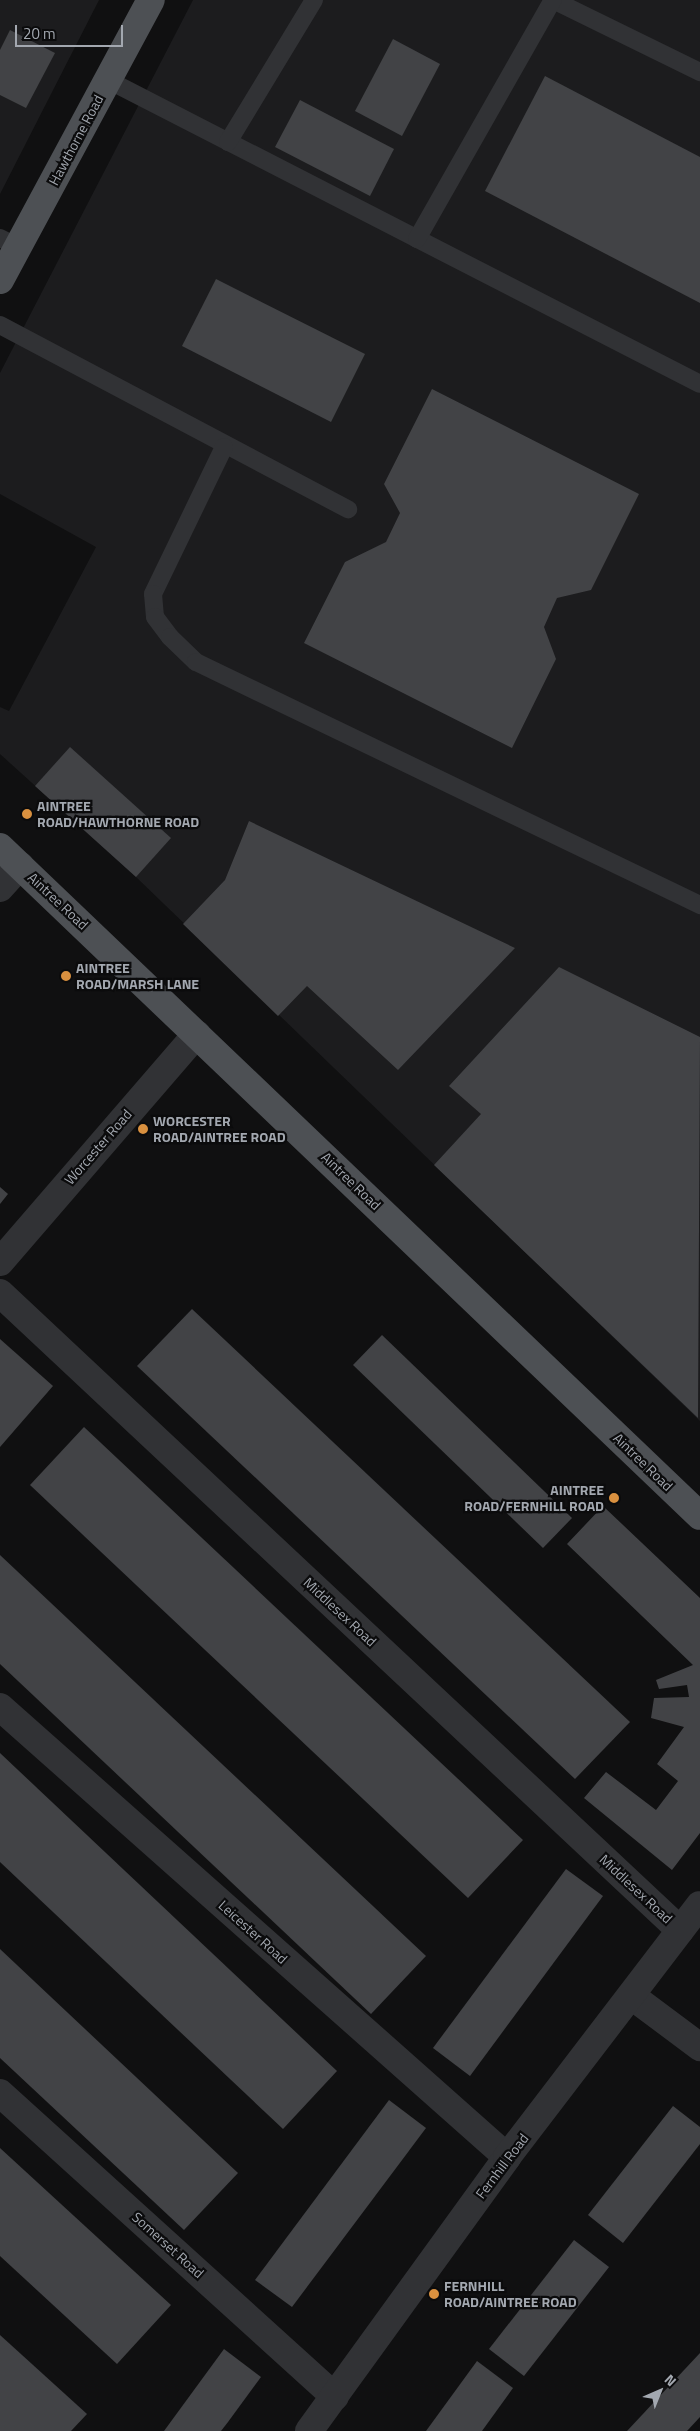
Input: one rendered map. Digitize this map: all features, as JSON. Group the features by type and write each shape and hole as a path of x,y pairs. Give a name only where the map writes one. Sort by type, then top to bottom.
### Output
{"main road":[{"name":"Hawthorne Road","path":"0,280 9,242 108,80 151,0"},
{"name":"Aintree Road","path":"0,847 700,1516"}],"street":[{"path":"0,888 20,866"},
{"name":"Worcester Road","path":"0,1262 197,1034"},
{"name":"Middlesex Road","path":"0,1293 680,1930"},
{"name":"Leicester Road","path":"0,1707 507,2157"},
{"name":"Fernhill Road","path":"309,2431 507,2157 633,1997 700,1905"},
{"path":"633,1997 700,2046"},
{"name":"Somerset Road","path":"0,2093 335,2397"}],"lane":[{"path":"228,142 314,0"},
{"path":"416,239 553,0 700,72"},
{"path":"108,80 700,384"},
{"path":"0,325 224,447 348,509"},
{"path":"224,447 153,594 155,617 170,637 196,662 700,905"}],"shaded area":[{"path":"0,0 99,0 0,194"},
{"path":"193,0 700,0 700,1421 136,877 0,754 0,707 9,711 96,547 0,494 0,373"}],"building":[{"path":"10,30 55,53 26,108 0,95 0,50"},
{"path":"393,39 440,64 402,136 355,111"},
{"path":"545,76 700,157 700,303 485,191"},
{"path":"300,100 394,149 370,196 275,147"},
{"path":"216,279 365,354 331,422 182,346"},
{"path":"432,389 639,494 591,590 557,598 544,627 556,659 512,748 304,643 345,562 386,542 400,513 384,484"},
{"path":"70,747 171,838 136,877 35,786"},
{"path":"249,821 515,948 398,1070 307,986 278,1016 183,924 225,880"},
{"path":"559,967 700,1037 698,1418 434,1165 481,1114 449,1086"},
{"path":"0,1187 8,1194 0,1204"},
{"path":"192,1309 630,1722 575,1779 137,1366"},
{"path":"382,1335 572,1518 543,1548 353,1365"},
{"path":"0,1339 53,1386 0,1447"},
{"path":"84,1427 523,1840 468,1898 30,1485"},
{"path":"603,1506 700,1598 700,1833 672,1870 584,1798 606,1772 656,1810 678,1781 657,1764 684,1727 651,1718 654,1698 689,1697 687,1685 659,1689 656,1680 693,1665 567,1544"},
{"path":"0,1555 426,1956 371,2014 0,1664"},
{"path":"0,1753 337,2071 283,2129 0,1862"},
{"path":"566,1869 603,1896 470,2076 433,2048"},
{"path":"0,1949 238,2173 184,2230 0,2058"},
{"path":"389,2100 426,2128 292,2307 255,2280"},
{"path":"673,2106 700,2127 700,2144 623,2243 588,2215"},
{"path":"0,2148 171,2305 117,2364 0,2256"},
{"path":"574,2240 609,2267 524,2376 489,2349"},
{"path":"0,2335 87,2414 71,2431 0,2431"},
{"path":"224,2349 261,2377 221,2431 164,2431"},
{"path":"700,2353 700,2417 687,2431 627,2431"},
{"path":"477,2361 513,2388 482,2431 426,2431"}],"place":[{"name":"AINTREE ROAD/HAWTHORNE ROAD","path":"27,814"},
{"name":"AINTREE ROAD/MARSH LANE","path":"66,976"},
{"name":"WORCESTER ROAD/AINTREE ROAD","path":"143,1129"},
{"name":"AINTREE ROAD/FERNHILL ROAD","path":"614,1498"},
{"name":"FERNHILL ROAD/AINTREE ROAD","path":"434,2294"}]}
